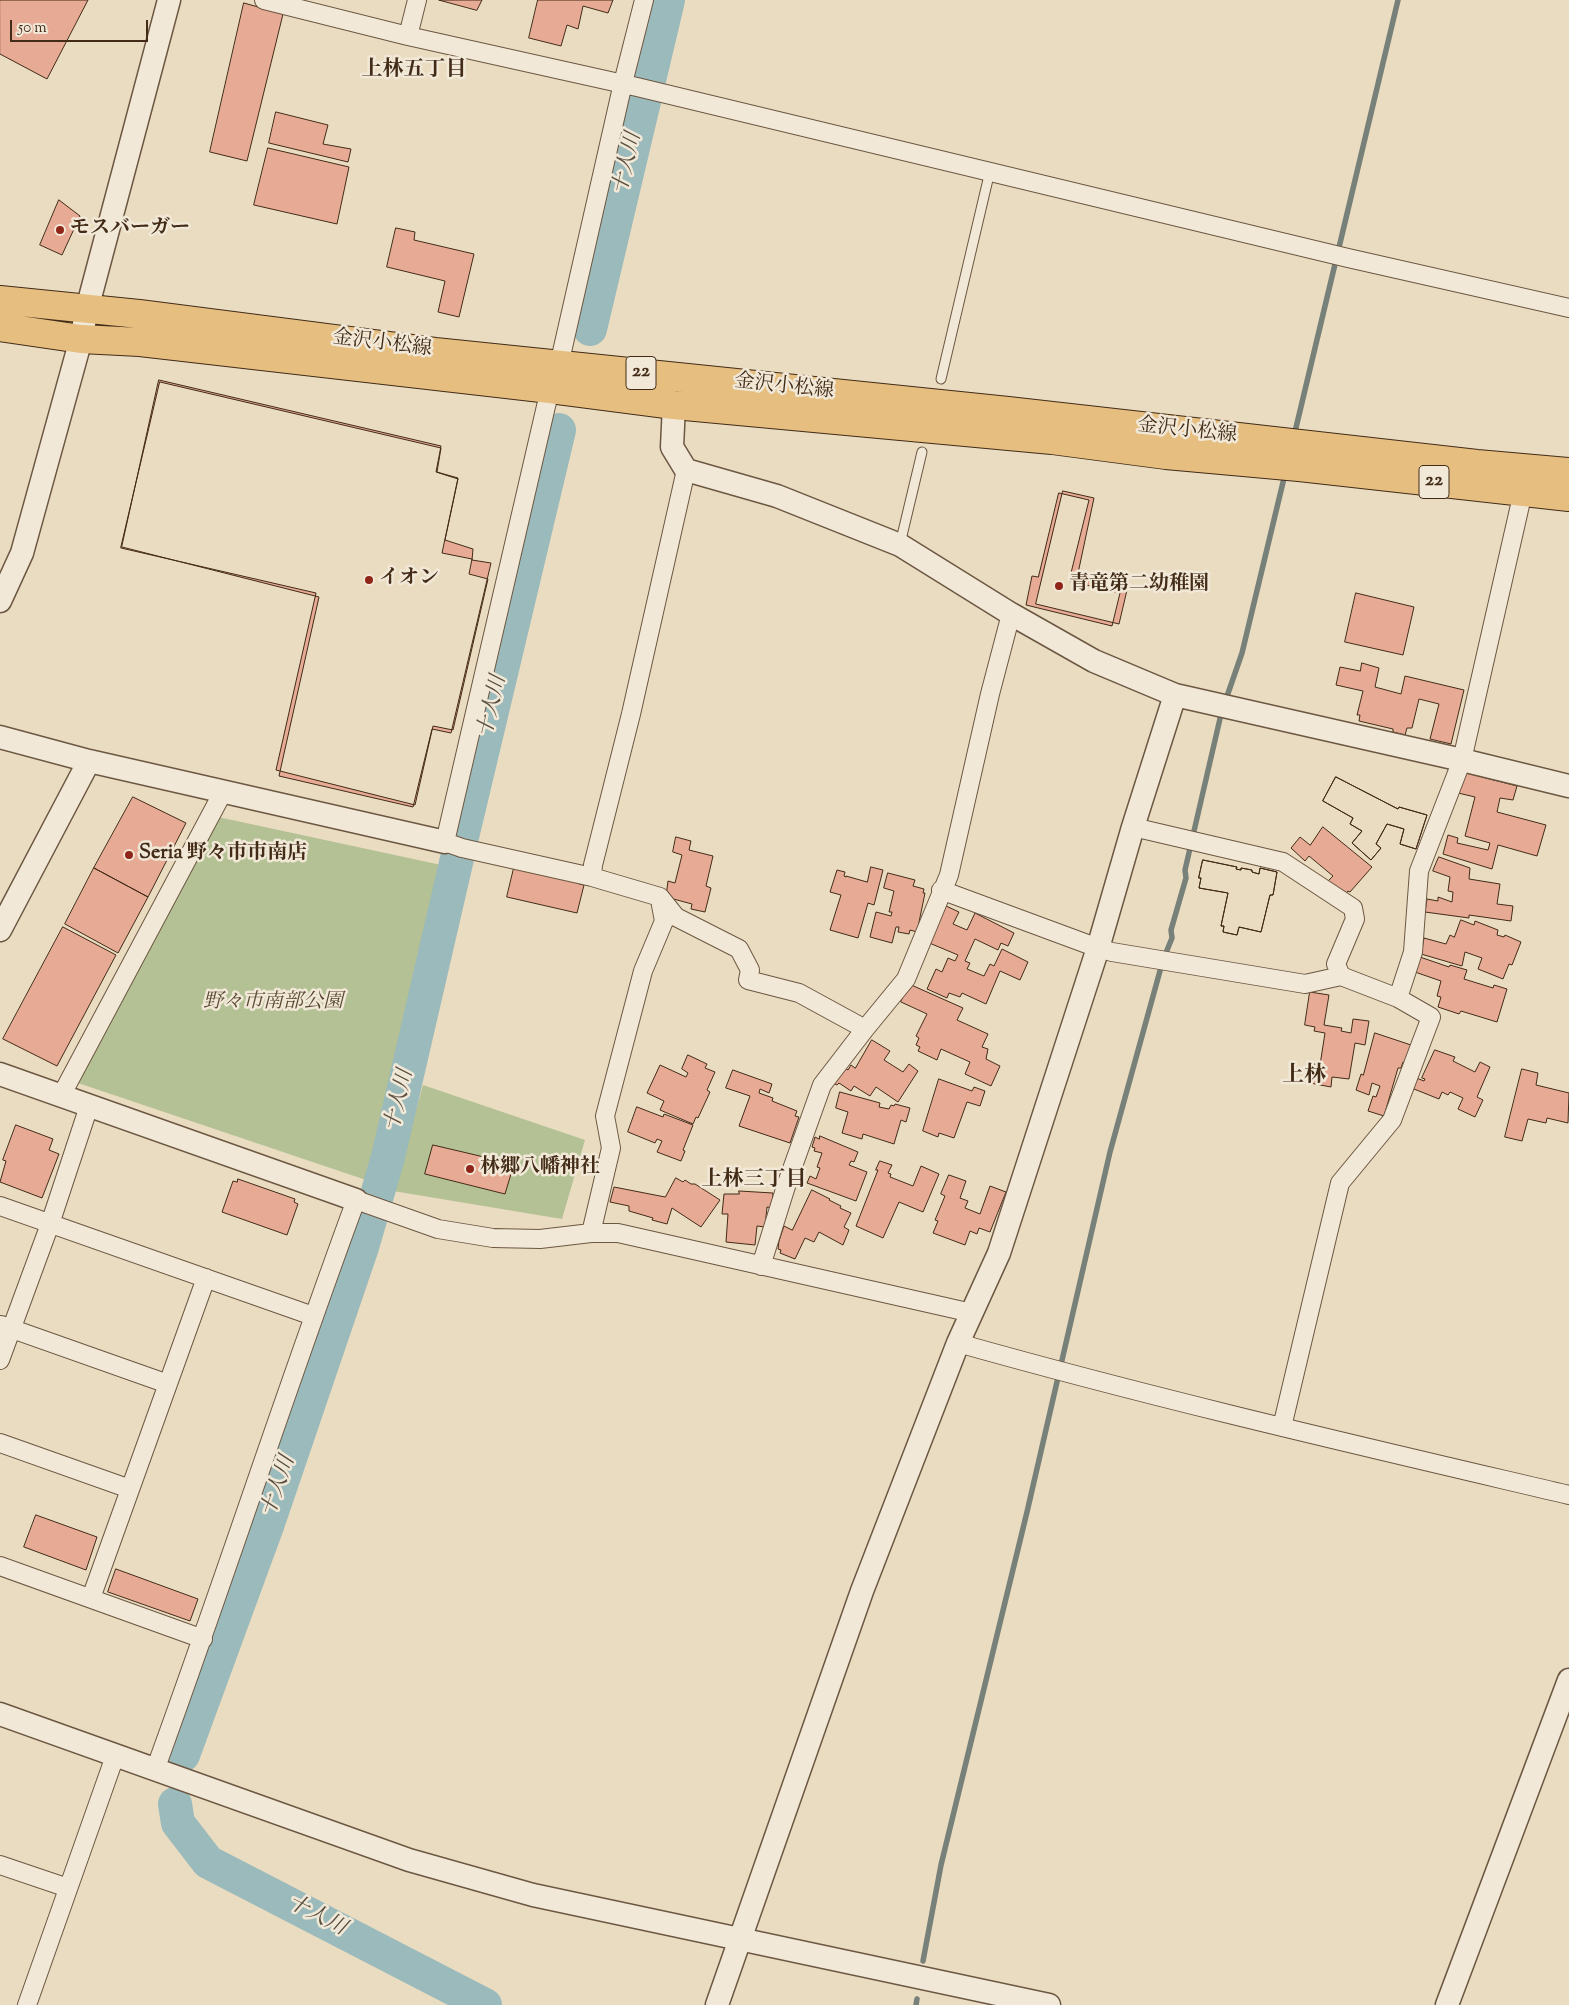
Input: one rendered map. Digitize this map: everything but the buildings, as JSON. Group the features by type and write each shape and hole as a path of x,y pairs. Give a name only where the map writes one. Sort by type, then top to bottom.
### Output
{"main road":[{"name":"金沢小松線","path":"0,300 435,352 674,405 1052,440 1166,455 1292,455 1569,472"},
{"name":"金沢小松線","path":"0,327 81,339 140,342 554,377 998,410 1523,492 1569,497"}],"street":[{"path":"0,601 22,553 81,339 87,309 170,0"},
{"path":"264,0 408,36 630,85 1348,258 1569,308"},
{"path":"408,36 417,0"},
{"path":"450,844 554,377 630,85 644,0"},
{"path":"674,405 672,447 686,470 777,496 900,545 1012,614 1094,661 1174,694 1568,784"},
{"path":"592,878 593,865 631,714 686,470"},
{"path":"1398,998 1413,952 1419,871 1462,760 1523,492"},
{"path":"762,1266 787,1183 822,1085 865,1028 906,979 941,890 949,875 990,694 1012,614"},
{"path":"717,2005 862,1591 958,1343 1000,1253 1098,948 1132,827 1174,694"},
{"path":"0,737 89,761 592,878 660,897 676,917 739,949 750,970 748,980 799,993 865,1028"},
{"path":"0,930 89,761"},
{"path":"61,1096 223,792"},
{"path":"1132,827 1283,862 1353,908 1355,919 1336,964 1340,976"},
{"path":"941,890 1098,948 1305,984 1340,976 1398,998 1430,1017 1392,1120 1340,1183 1282,1427"},
{"path":"591,1233 611,1148 605,1116 643,971 664,921 660,897"},
{"path":"0,1074 438,1229 493,1238 540,1239 618,1232 972,1313"},
{"path":"0,1360 6,1327 50,1224 89,1106"},
{"path":"155,1770 313,1316 363,1203"},
{"path":"0,1206 313,1316"},
{"path":"91,1598 206,1278"},
{"path":"6,1327 168,1384"},
{"path":"958,1343 1054,1370 1569,1496"},
{"path":"0,1443 130,1489"},
{"path":"0,1566 202,1639"},
{"path":"1447,2005 1569,1680"},
{"path":"0,1714 419,1863 532,1895 1049,2005"},
{"path":"27,2005 116,1756"},
{"path":"0,1865 68,1888"}],"lane":[{"path":"941,379 990,171"},
{"path":"900,545 922,452"}],"green space":[{"name":"野々市南部公園","path":"218,817 446,866 372,1182 78,1083"},
{"path":"423,1085 585,1140 562,1219 393,1191"}],"waterway":[{"name":"十人川","path":"590,329 668,0"},
{"path":"1294,436 1398,0"},
{"name":"十人川","path":"183,1755 267,1526 362,1247 388,1157 559,430"},
{"path":"1225,702 1242,653 1285,474"},
{"path":"923,1961 941,1865 1027,1512 1110,1152 1163,960 1172,938 1171,930 1186,878 1185,870 1222,710"},
{"name":"十人川","path":"175,1804 178,1823 208,1862 485,2005"},
{"path":"916,2005 917,1999"}],"place":[{"name":"モスバーガー","path":"60,230"},
{"name":"イオン","path":"369,580"},
{"name":"青竜第二幼稚園","path":"1059,586"},
{"name":"Seria 野々市市南店","path":"129,855"},
{"name":"林郷八幡神社","path":"470,1169"}],"district":[{"name":"上林五丁目","path":"414,71"},
{"name":"上林","path":"1304,1077"},
{"name":"上林三丁目","path":"754,1181"}]}
